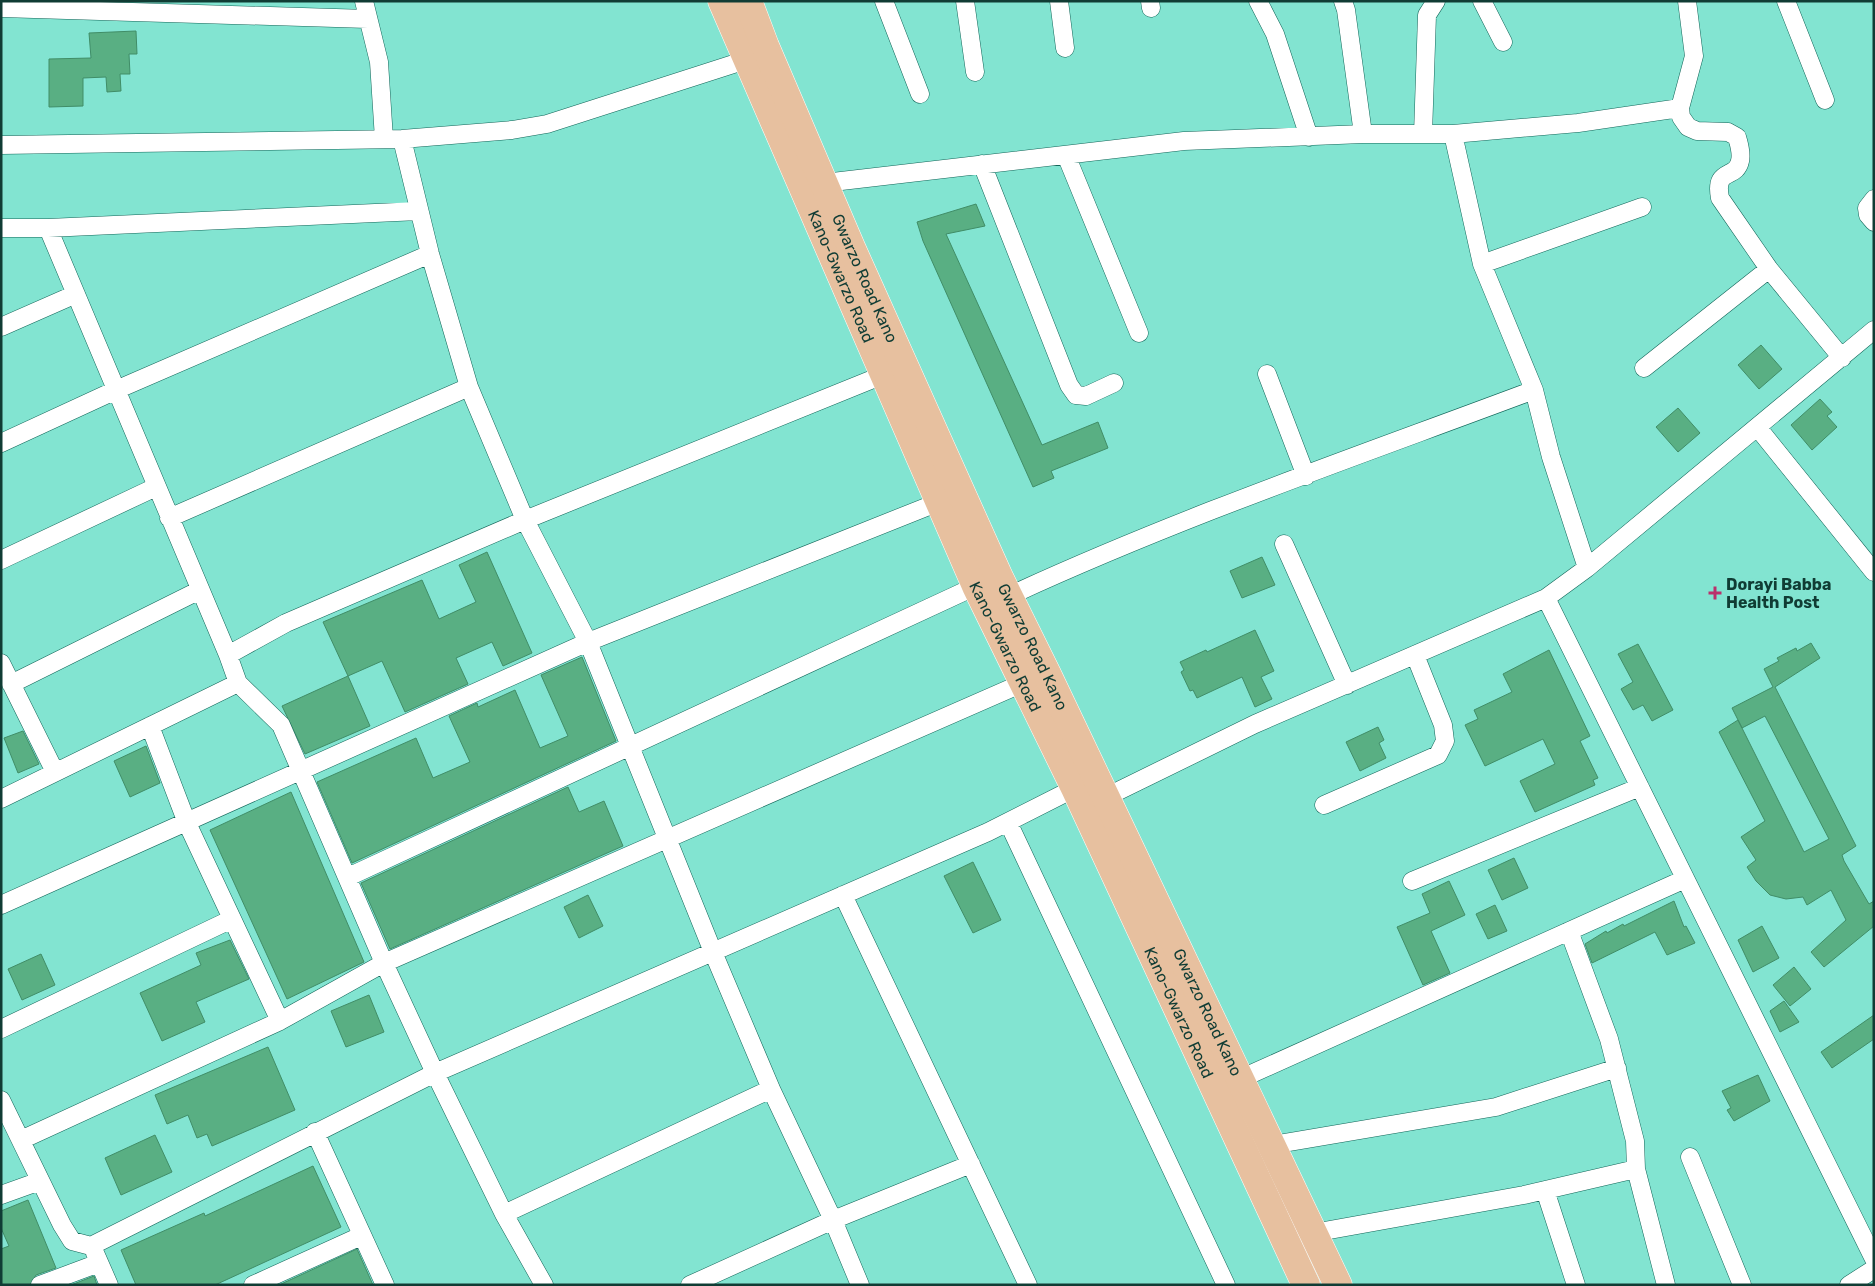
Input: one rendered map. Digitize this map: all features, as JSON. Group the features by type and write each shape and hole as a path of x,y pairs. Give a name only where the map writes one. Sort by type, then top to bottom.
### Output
{"main road":[{"name":"Kano-Gwarzo Road","path":"722,1 976,586 1025,682 1075,788 1157,933 1306,1285"},
{"name":"Gwarzo Road Kano","path":"748,1 765,46 851,247 1009,596 1106,797 1157,933 1240,1079 1338,1285"}],"street":[{"path":"364,1 379,62 384,139"},
{"path":"884,1 920,94"},
{"path":"965,1 975,72"},
{"path":"1059,1 1065,48"},
{"path":"1258,1 1275,34 1309,137"},
{"path":"1343,1 1346,10 1363,134"},
{"path":"1423,134 1427,15 1436,1"},
{"path":"1482,1 1503,42"},
{"path":"1687,1 1694,56 1680,108 1681,117 1688,128 1697,131 1728,132 1737,137 1740,162 1737,168 1722,178 1718,186 1720,198 1769,269 1842,358"},
{"path":"1786,1 1825,100"},
{"path":"1,8 368,20"},
{"path":"1,145 402,139 532,128 746,60"},
{"path":"824,183 1184,141 1363,134 1453,134 1578,123 1680,108"},
{"path":"1453,134 1482,264 1534,390 1551,457 1587,568"},
{"path":"402,139 430,254 469,387 525,520 588,642 713,952 771,1089 834,1220 860,1285"},
{"path":"1066,155 1139,333"},
{"path":"982,164 1069,385 1076,395 1086,396 1114,383"},
{"path":"1874,199 1867,208 1868,215 1874,222"},
{"path":"1482,264 1642,207"},
{"path":"1,228 48,228 419,210"},
{"path":"48,228 228,655 238,683 281,725 384,963 435,1073 504,1214 544,1285"},
{"path":"1,443 116,390 430,254"},
{"path":"1644,368 1769,269"},
{"path":"1,327 76,294"},
{"path":"1106,797 1256,724 1546,598 1587,568 1874,330"},
{"path":"1267,374 1306,476"},
{"path":"228,655 286,623 525,520 883,375"},
{"path":"169,518 469,387"},
{"path":"1009,596 1082,562 1534,390"},
{"path":"1758,428 1874,572"},
{"path":"1,560 156,487"},
{"path":"1,905 588,642 938,502"},
{"path":"1284,544 1347,684"},
{"path":"348,877 976,586"},
{"path":"11,684 200,590"},
{"path":"1546,598 1874,1259"},
{"path":"1324,805 1438,755 1445,741 1443,725 1415,655"},
{"path":"1,663 55,772"},
{"path":"21,1140 280,1021 384,963 1025,682"},
{"path":"1,799 238,683"},
{"path":"150,726 186,823 280,1021"},
{"path":"1412,881 1640,787"},
{"path":"2,1101 62,1225 72,1241 91,1246 435,1073 1008,822 1075,788"},
{"path":"1008,822 1226,1285"},
{"path":"1240,1079 1686,879"},
{"path":"843,895 1028,1285"},
{"path":"1,1029 232,919"},
{"path":"1569,931 1609,1039 1617,1068 1636,1141 1636,1169 1663,1284"},
{"path":"1272,1145 1496,1107 1617,1068"},
{"path":"504,1214 771,1089"},
{"path":"315,1132 385,1285"},
{"path":"1690,1157 1742,1285"},
{"path":"690,1285 834,1220 971,1164"},
{"path":"1314,1233 1545,1190 1636,1169"},
{"path":"1,1195 40,1181"},
{"path":"1545,1190 1576,1285"},
{"path":"254,1285 362,1236"},
{"path":"91,1246 109,1285"},
{"path":"40,1285 99,1263"},
{"path":"1849,1285 1874,1269"}],"building":[{"path":"136,31 137,54 129,54 130,74 120,74 121,91 107,92 106,77 83,78 83,106 49,107 49,59 91,58 89,33"},
{"path":"976,204 985,226 946,234 1042,445 1098,422 1108,448 1051,471 1054,478 1033,487 923,241 917,222"},
{"path":"1761,345 1782,369 1759,389 1738,365"},
{"path":"1820,399 1832,412 1827,416 1837,427 1812,450 1791,425"},
{"path":"1678,408 1700,433 1678,452 1656,427"},
{"path":"487,552 532,653 503,666 492,642 456,658 468,684 405,712 382,661 348,676 323,622 422,580 439,619 476,602 459,565"},
{"path":"1262,557 1275,585 1242,598 1230,571"},
{"path":"1255,630 1274,671 1261,677 1272,699 1255,707 1242,677 1197,698 1193,690 1190,691 1181,672 1184,670 1180,662"},
{"path":"1811,643 1820,658 1775,687 1856,846 1842,855 1844,861 1869,904 1874,901 1874,926 1824,967 1811,952 1846,920 1831,890 1807,905 1803,897 1786,899 1770,895 1756,881 1747,867 1756,860 1741,837 1765,821 1719,732 1738,720 1732,708 1773,687 1764,669 1779,661 1777,658 1796,648 1797,651","holes":["1765,716 1829,839 1804,852 1742,728"]},
{"path":"1638,644 1673,710 1652,721 1643,705 1633,710 1621,689 1633,682 1618,654"},
{"path":"1549,650 1590,736 1580,741 1598,778 1593,780 1595,785 1535,812 1520,781 1555,764 1543,739 1485,766 1465,725 1478,719 1474,710 1512,692 1503,674"},
{"path":"582,657 616,741 352,863 317,782 416,738 433,778 470,762 449,716 477,703 478,707 515,690 540,748 568,736 541,675"},
{"path":"348,676 370,726 305,754 282,706"},
{"path":"1378,727 1384,740 1379,743 1386,758 1360,771 1346,742"},
{"path":"23,731 39,764 18,773 4,738"},
{"path":"146,746 160,783 130,797 114,761"},
{"path":"568,787 579,812 604,801 623,846 390,949 361,883"},
{"path":"291,792 364,962 287,999 210,830"},
{"path":"1514,858 1528,888 1502,900 1488,870"},
{"path":"973,862 1001,920 973,933 944,876"},
{"path":"1449,881 1465,915 1431,931 1450,973 1423,985 1397,927 1430,913 1422,894"},
{"path":"588,895 603,926 579,938 564,907"},
{"path":"1674,901 1684,927 1686,926 1695,943 1667,955 1655,932 1592,963 1585,944 1606,931 1607,933 1623,924 1624,926"},
{"path":"1495,905 1507,931 1488,939 1476,914"},
{"path":"1762,926 1779,958 1753,972 1738,940"},
{"path":"230,940 249,979 196,1002 205,1022 162,1041 140,993 201,965 196,953"},
{"path":"41,954 55,985 22,1000 8,969"},
{"path":"1794,967 1811,989 1790,1006 1773,985"},
{"path":"369,995 384,1032 346,1047 331,1011"},
{"path":"1784,1001 1799,1022 1780,1032 1770,1011"},
{"path":"1874,1015 1874,1039 1832,1068 1821,1052"},
{"path":"268,1047 295,1110 212,1146 207,1134 197,1138 188,1115 167,1124 155,1095"},
{"path":"1758,1075 1770,1101 1734,1121 1727,1110 1731,1108 1722,1091"},
{"path":"155,1135 172,1172 121,1195 105,1158"},
{"path":"313,1166 341,1227 215,1285 136,1285 121,1250 204,1213 205,1216"},
{"path":"28,1200 56,1268 36,1275 30,1285 1,1285 1,1249 9,1246 1,1228 1,1211"},
{"path":"357,1249 373,1285 279,1285"},
{"path":"94,1276 97,1285 71,1285"}],"place":[{"name":"Dorayi Babba Health Post","path":"1715,593"}]}
